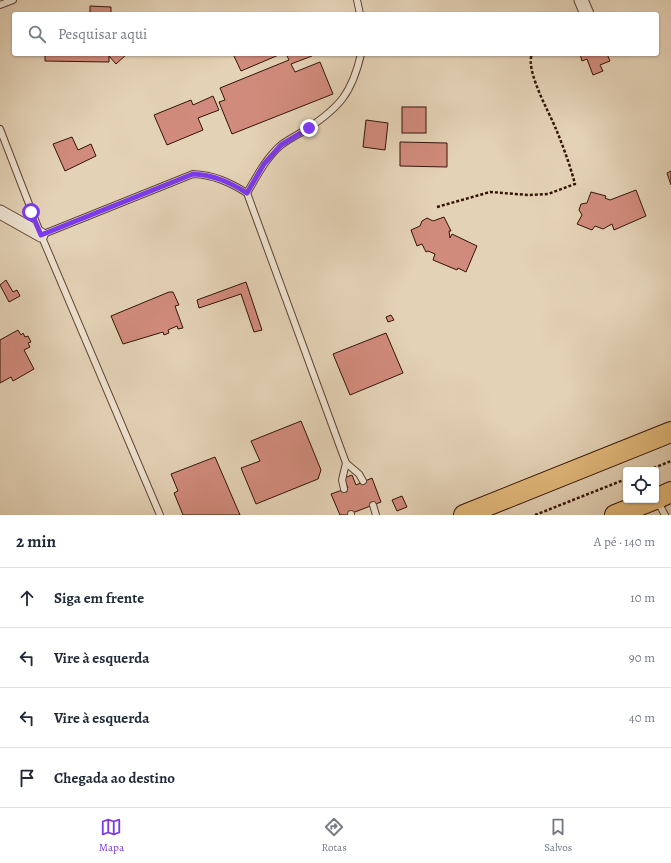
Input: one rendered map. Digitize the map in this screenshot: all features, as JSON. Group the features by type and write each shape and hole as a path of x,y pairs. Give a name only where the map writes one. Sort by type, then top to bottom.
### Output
{"main road":[{"path":"464,515 671,432"},
{"path":"659,498 671,492"},
{"path":"615,515 645,503"}],"street":[{"path":"581,0 586,12"},
{"path":"0,212 41,235"}],"lane":[{"path":"0,5 13,0"},
{"path":"357,0 360,12"},
{"path":"247,193 264,164 281,145 332,111 347,94 357,70 360,56"},
{"path":"0,129 41,235 160,515"},
{"path":"41,235 193,174 208,175 230,182 247,193 346,463 359,474 363,482"},
{"path":"344,489 342,480 346,463"},
{"path":"658,503 665,515"},
{"path":"373,505 376,515"}],"path":[{"path":"437,207 490,192 529,195 548,194 575,184 556,129 535,85 530,59 531,56"},
{"path":"656,467 671,461"},
{"path":"535,515 623,480"}],"building":[{"path":"90,6 111,7 111,12 90,12"},
{"path":"45,56 109,56 109,62 45,61"},
{"path":"109,56 125,56 116,64"},
{"path":"234,56 276,56 241,71"},
{"path":"287,56 312,56 291,64 295,72 320,62 333,94 232,134 219,102 225,100 220,88 289,60"},
{"path":"581,56 608,56 610,61 600,65 603,71 593,75 587,59 582,61"},
{"path":"213,96 219,110 198,118 203,130 167,145 154,115 191,100 193,105"},
{"path":"402,107 426,107 426,133 402,133"},
{"path":"366,120 388,123 385,150 363,147"},
{"path":"72,137 78,150 91,144 96,156 65,171 53,144"},
{"path":"400,142 447,143 447,167 400,166"},
{"path":"671,171 671,185 667,173"},
{"path":"636,190 646,216 614,230 612,224 603,229 595,226 592,230 577,224 582,215 579,210 581,204 587,203 591,192 606,196 605,198 610,200"},
{"path":"444,217 451,231 449,231 450,238 452,234 477,246 466,272 433,260 435,254 428,251 426,252 422,244 417,246 411,230 420,226 422,221 427,218 433,221"},
{"path":"6,280 13,292 17,290 20,296 9,302 0,285"},
{"path":"246,282 262,330 254,332 241,294 199,308 197,300"},
{"path":"169,292 173,292 179,305 175,306 183,328 178,329 177,326 168,330 169,333 164,335 163,332 123,344 111,316"},
{"path":"391,315 394,320 388,322 386,317"},
{"path":"18,330 21,335 23,333 25,337 28,336 31,342 28,343 30,347 24,350 34,369 13,381 11,377 0,383 0,340"},
{"path":"386,333 403,373 350,395 333,354"},
{"path":"301,421 321,470 318,479 256,504 241,468 260,461 251,441"},
{"path":"215,457 240,515 183,515 174,493 178,491 171,474"},
{"path":"352,475 356,485 372,478 381,502 347,515 340,515 331,494 348,488 344,478"},
{"path":"402,496 407,507 397,511 392,500"}],"route":[{"path":"31,212 41,235 193,174 208,175 230,182 247,193 264,164 281,145 309,128"}]}
